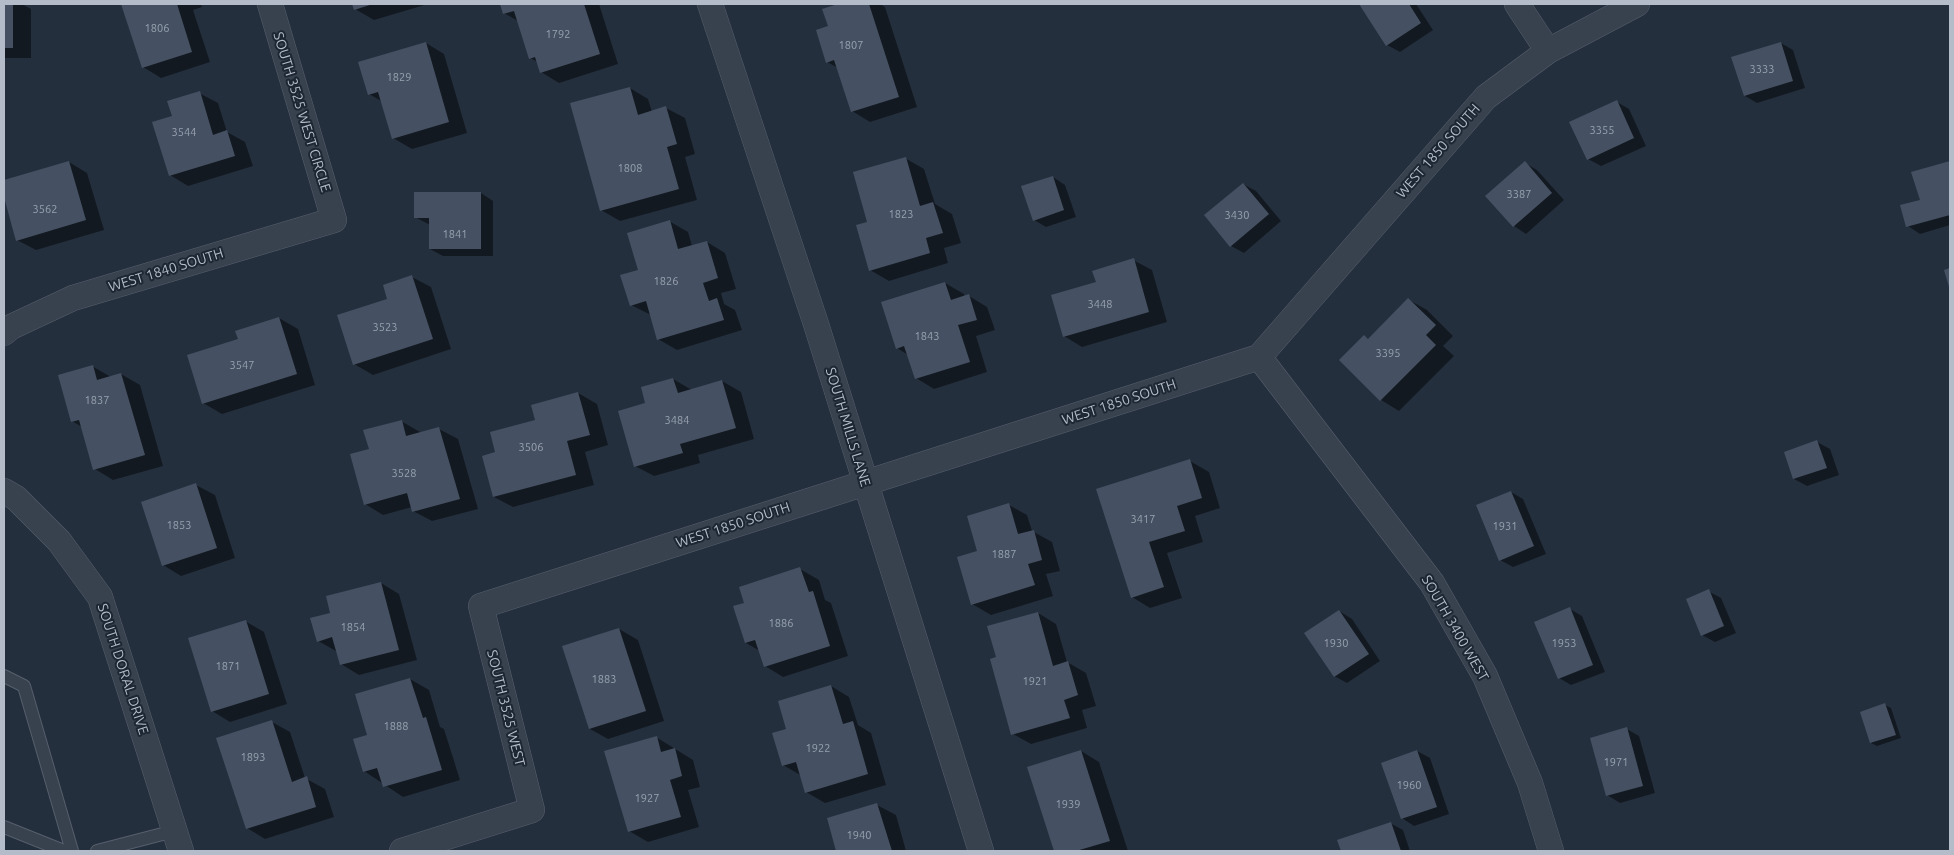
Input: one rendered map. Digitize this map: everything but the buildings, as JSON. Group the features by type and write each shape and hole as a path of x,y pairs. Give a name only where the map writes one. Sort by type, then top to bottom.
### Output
{"street":[{"name":"SOUTH 3525 WEST CIRCLE","path":"270,4 334,220"},
{"name":"SOUTH MILLS LANE","path":"710,4 816,324 981,851"},
{"path":"1517,4 1548,51"},
{"name":"WEST 1850 SOUTH","path":"481,606 1259,357 1486,97 1548,51 1637,4"},
{"name":"WEST 1840 SOUTH","path":"4,333 11,327 73,298 334,220"},
{"name":"SOUTH 3400 WEST","path":"1259,357 1432,583 1485,676 1530,783 1551,851"},
{"name":"SOUTH DORAL DRIVE","path":"4,491 16,498 59,540 100,597 178,841"},
{"name":"SOUTH 3525 WEST","path":"402,851 532,810 481,606"}],"lane":[{"path":"4,676 24,686 72,851"},
{"path":"4,826 64,851"},
{"path":"97,851 178,841"}]}
